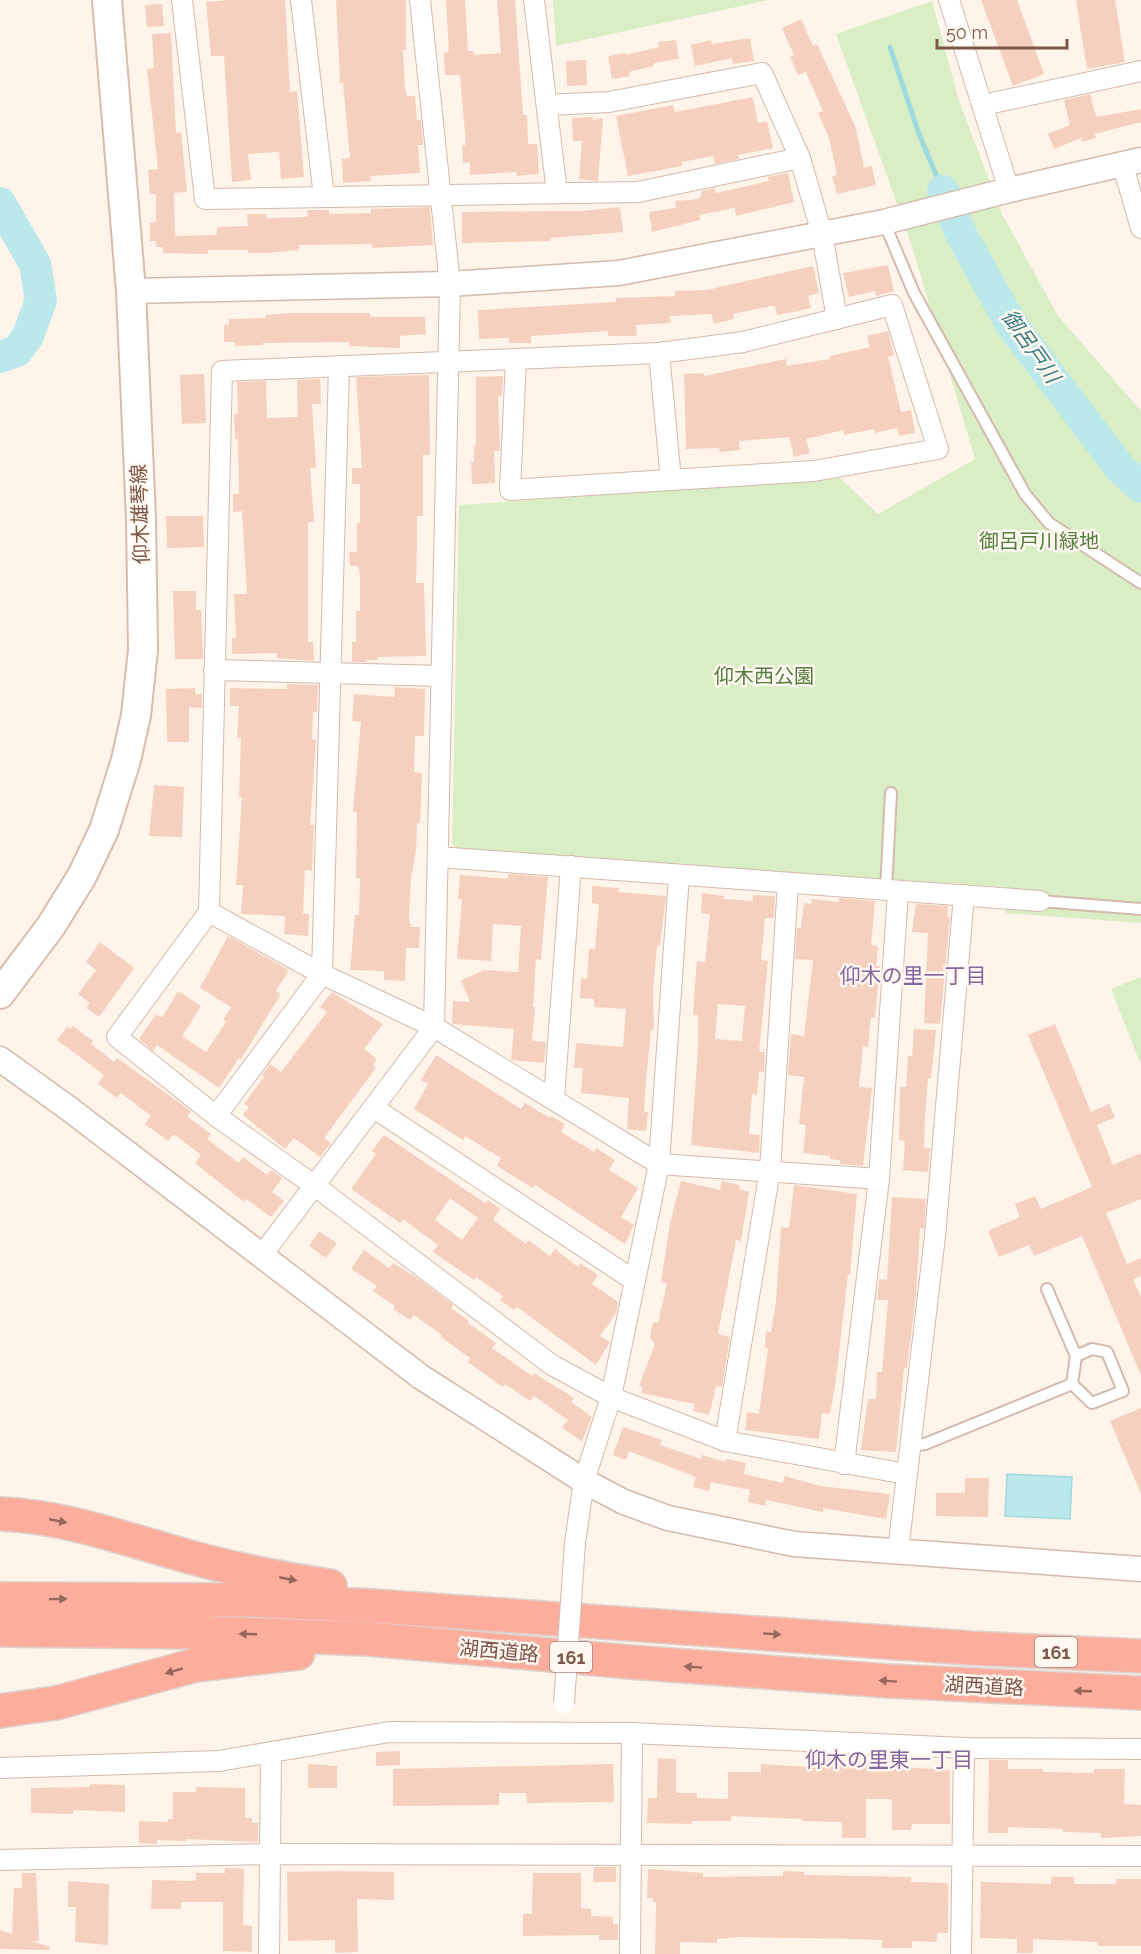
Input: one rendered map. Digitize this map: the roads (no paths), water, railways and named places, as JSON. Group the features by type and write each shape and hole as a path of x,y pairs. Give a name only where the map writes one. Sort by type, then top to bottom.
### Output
{"highway":[{"path":"0,1514 60,1521 220,1565 297,1581 630,1623"},
{"name":"湖西道路","path":"0,1599 249,1600 630,1623 970,1648 1141,1656"},
{"name":"湖西道路","path":"0,1630 187,1632 368,1639 630,1662 889,1681 1141,1693"},
{"path":"0,1711 56,1703 196,1665 325,1651 630,1662"}],"main road":[{"name":"仰木雄琴線","path":"0,994 51,926 87,867 104,830 126,760 136,715 143,650 141,519 131,291 107,0"}],"street":[{"path":"182,0 205,199 638,192 800,158"},
{"path":"301,0 324,197"},
{"path":"262,1255 434,1027 450,284 420,0"},
{"path":"534,0 558,193"},
{"path":"949,0 1010,190"},
{"path":"983,105 1141,71"},
{"path":"547,105 609,102 762,73 800,158 822,234 837,319"},
{"path":"131,291 450,284 619,273 884,222 1132,161 1141,228"},
{"path":"516,359 510,490 814,471 938,449 891,305 742,342 659,353 222,371 209,912 117,1037 216,1116 315,1186 552,1365 611,1396 725,1441 906,1474"},
{"path":"659,353 671,480"},
{"path":"216,1116 322,974 339,366"},
{"path":"214,670 441,676"},
{"path":"438,857 1040,901"},
{"path":"554,1098 571,866"},
{"path":"564,1731 575,1543 584,1481 611,1396 659,1164 679,875"},
{"path":"725,1441 770,1170 788,883"},
{"path":"844,1464 879,1179 892,890"},
{"path":"898,1551 935,1236 964,896"},
{"path":"209,912 322,974 434,1027 659,1164 879,1179"},
{"path":"0,1059 68,1108 421,1377 584,1481 624,1502 668,1518 794,1544 1141,1569"},
{"path":"374,1108 635,1281"},
{"path":"0,1768 219,1761 389,1732 564,1731 964,1748 1141,1749"},
{"path":"630,1954 632,1733"},
{"path":"961,1954 964,1748"},
{"path":"269,1954 271,1753"},
{"path":"0,1860 271,1854 1141,1856"}],"lane":[{"path":"884,222 914,293 1025,494 1049,523 1141,583"},
{"path":"891,793 892,890"},
{"path":"1040,901 1141,909"},
{"path":"1047,1290 1076,1356 1072,1384"},
{"path":"1072,1384 1092,1403 1123,1391 1107,1352 1092,1349 1076,1356"},
{"path":"910,1446 925,1444 1072,1384"}],"water":[{"path":"1007,1474 1072,1477 1070,1519 1005,1516"}],"waterway":[{"path":"890,47 919,134 943,191"},
{"name":"御呂戸川","path":"943,191 961,234 1011,324 1120,468 1141,487"},
{"path":"0,203 35,264 41,300 28,336 17,351 0,357"}],"district":[{"name":"仰木の里一丁目","path":"913,975"},
{"name":"仰木の里東一丁目","path":"889,1759"}],"park label":[{"name":"御呂戸川緑地","path":"1039,541"},
{"name":"仰木西公園","path":"764,676"}]}
